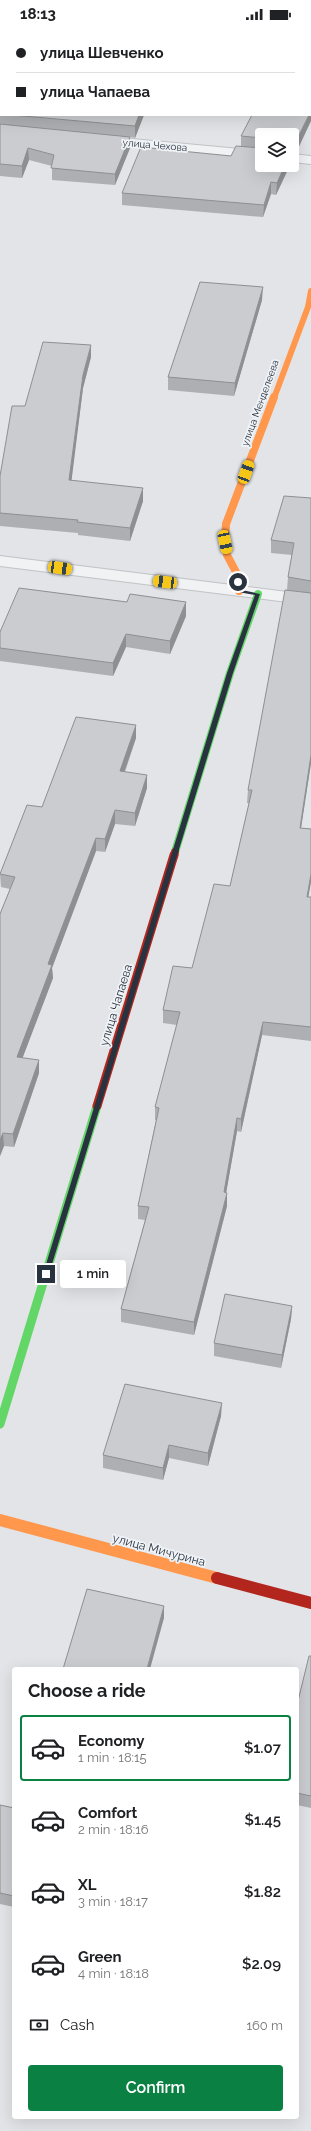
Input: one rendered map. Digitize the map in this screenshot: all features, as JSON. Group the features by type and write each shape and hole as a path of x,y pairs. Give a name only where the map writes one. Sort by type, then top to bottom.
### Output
{"street":[{"name":"улица Чехова","path":"87,139 255,154"},
{"path":"299,159 311,160"},
{"name":"улица Менделеева","path":"240,591 236,572 227,555 225,542 226,524 308,307 311,290"},
{"path":"0,560 311,600"},
{"name":"улица Чапаева","path":"0,1424 230,673 258,594"},
{"name":"улица Мичурина","path":"0,1520 311,1603"}],"building":[{"path":"23,116 139,116 135,126"},
{"path":"251,116 308,116 299,135 299,128 255,128 255,137 241,136"},
{"path":"0,124 130,137 115,174 51,168 54,155 28,148 22,166 0,164"},
{"path":"236,146 255,147 255,172 282,172 277,183 271,182 264,205 122,193 141,147 231,156"},
{"path":"200,282 263,287 235,383 168,377"},
{"path":"43,342 91,345 83,375 69,480 143,488 130,528 77,522 78,520 0,513 0,476 12,406 25,406"},
{"path":"284,496 311,498 311,581 288,577 294,543 271,540"},
{"path":"19,588 127,602 130,594 186,602 170,641 126,634 113,663 0,648 0,632"},
{"path":"285,590 311,593 311,755 300,828 311,829 311,874 307,897 311,897 311,1027 263,1022 241,1119 237,1118 224,1192 227,1193 194,1322 121,1309 149,1207 138,1206 159,1108 155,1107 180,1012 163,1010 173,966 192,968 214,884 230,886 252,790 248,790"},
{"path":"76,717 136,725 120,771 147,775 135,813 115,810 105,839 96,838 48,964 52,965 17,1057 39,1060 13,1134 3,1133 0,1140 0,914 15,877 0,874 27,805 42,807"},
{"path":"225,1294 292,1306 282,1355 214,1343"},
{"path":"125,1384 222,1403 208,1453 169,1445 163,1468 103,1455"},
{"path":"87,1589 164,1606 148,1667 64,1667"},
{"path":"309,1656 311,1656 311,1796 299,1793 299,1697"},
{"path":"0,1805 12,1808 12,1896 0,1893"}],"traffic: fast":[{"path":"175,852 230,673 258,594"},
{"path":"0,1424 97,1106"}],"traffic: slow":[{"path":"239,591 236,572 227,555 225,542 226,524 308,307 311,291"},
{"path":"0,1520 217,1578"}],"traffic: jam":[{"path":"97,1106 175,852"},
{"path":"217,1578 311,1603"}],"route":[{"path":"46,1274 230,673 258,594 240,591 238,582"}]}
